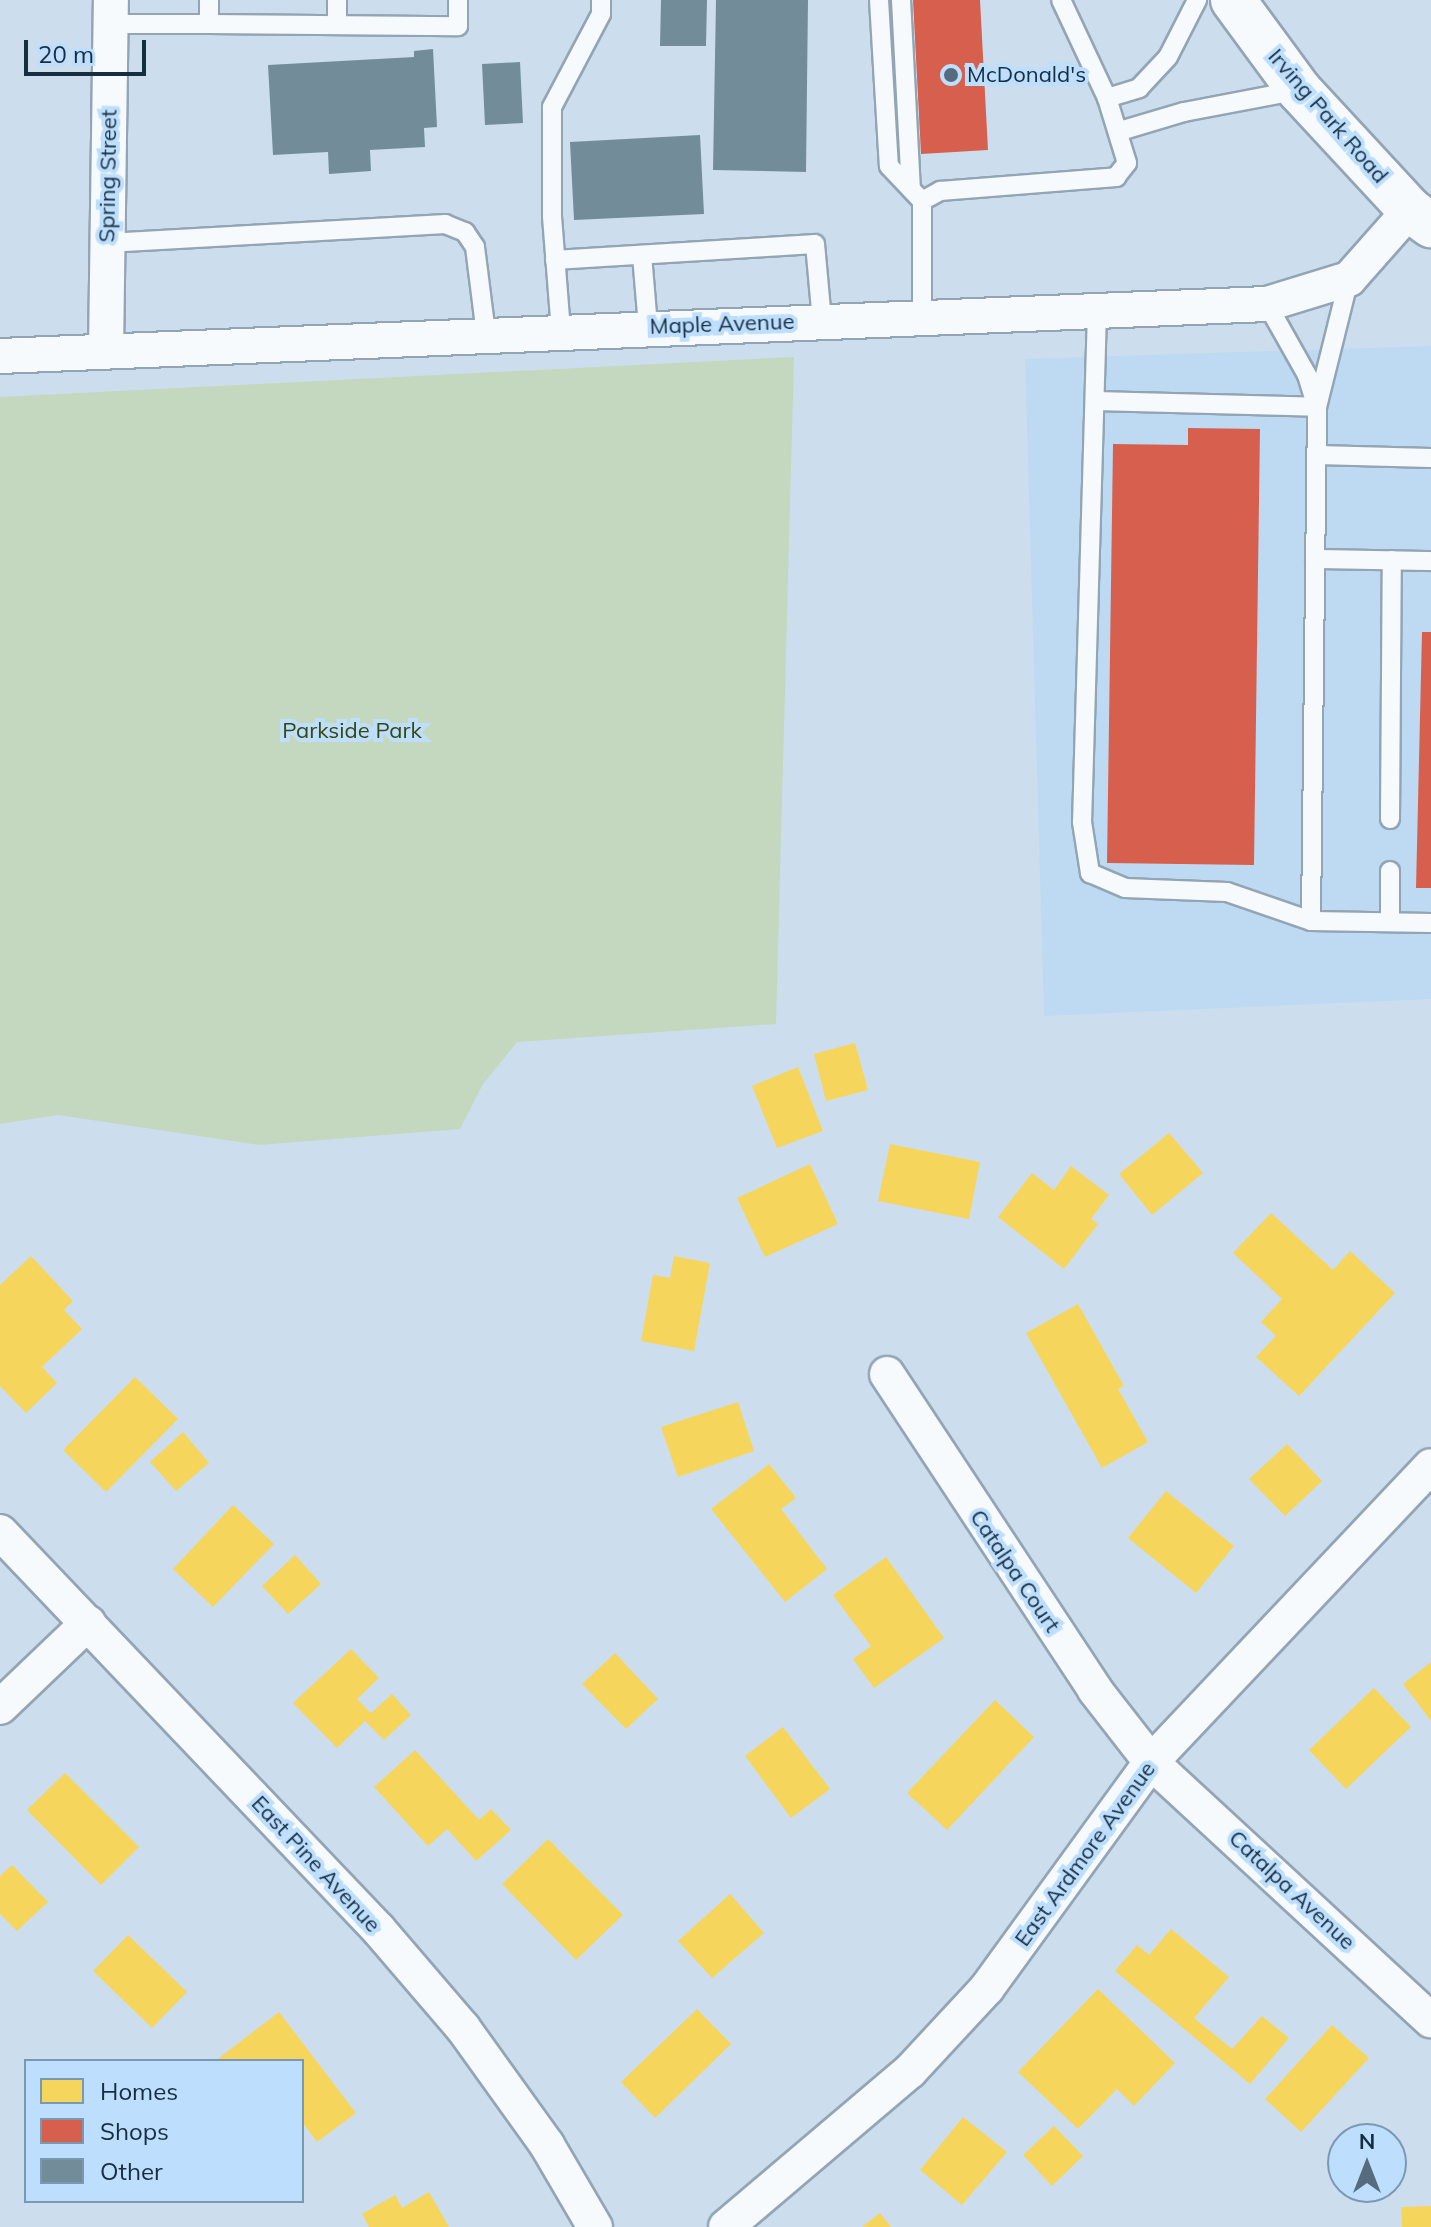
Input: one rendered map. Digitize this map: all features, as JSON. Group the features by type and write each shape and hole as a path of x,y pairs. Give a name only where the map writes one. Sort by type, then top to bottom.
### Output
{"main road":[{"name":"Irving Park Road","path":"1233,0 1299,90 1421,218"}],"street":[{"name":"Spring Street","path":"106,351 111,12"},
{"path":"1349,279 1421,218"},
{"name":"Maple Avenue","path":"0,356 648,327 922,320 1267,304 1349,279"},
{"name":"Catalpa Court","path":"887,1374 1095,1690 1151,1762"},
{"name":"East Ardmore Avenue","path":"726,2227 910,2071 987,1988 1151,1762 1431,1466"},
{"name":"East Pine Avenue","path":"0,1532 379,1930 463,2028 547,2145 595,2227"},
{"path":"0,1707 88,1623"},
{"name":"Catalpa Avenue","path":"1151,1762 1431,2020"}],"lane":[{"path":"209,0 209,24"},
{"path":"337,0 337,25"},
{"path":"111,12 209,24 458,26 458,0"},
{"path":"561,331 555,260 552,107 601,14 601,0"},
{"path":"879,0 889,166 917,195"},
{"path":"901,0 917,195 922,320"},
{"path":"1107,98 1139,88 1159,67 1197,0"},
{"path":"917,195 1116,177 1127,163 1120,131 1107,98 1060,4"},
{"path":"1120,131 1184,112 1299,90"},
{"path":"107,243 445,224 465,232 475,247 486,334"},
{"path":"555,260 815,244 822,321"},
{"path":"642,255 648,327"},
{"path":"1311,921 1317,407 1349,279"},
{"path":"1267,304 1307,375 1317,407"},
{"path":"1097,312 1082,822 1090,873 1125,888 1227,892 1311,921 1431,923"},
{"path":"1095,401 1317,407"},
{"path":"1317,455 1431,458"},
{"path":"1315,559 1431,561"},
{"path":"1390,819 1392,560"},
{"path":"1390,871 1390,922"}],"shaded area":[{"path":"1431,346 1431,999 1044,1016 1025,359"}],"green space":[{"name":"Parkside Park","path":"794,357 776,1024 517,1042 483,1084 460,1129 259,1145 58,1115 0,1124 0,397"}],"building: Homes":[{"path":"855,1043 868,1090 826,1101 814,1054"},
{"path":"798,1067 823,1131 777,1148 752,1086"},
{"path":"1169,1133 1203,1173 1152,1215 1119,1174"},
{"path":"890,1144 980,1162 969,1219 878,1201"},
{"path":"810,1164 838,1224 765,1257 737,1198"},
{"path":"1071,1166 1109,1195 1091,1219 1098,1224 1064,1269 998,1217 1032,1173 1054,1190"},
{"path":"1271,1213 1333,1270 1350,1251 1395,1293 1299,1396 1256,1357 1276,1336 1261,1322 1282,1299 1233,1253"},
{"path":"31,1256 73,1301 64,1310 82,1329 42,1367 57,1383 26,1413 0,1386 0,1285"},
{"path":"674,1256 710,1263 694,1351 641,1341 653,1275 670,1278"},
{"path":"1078,1304 1124,1386 1118,1389 1148,1442 1102,1468 1026,1333"},
{"path":"135,1377 178,1419 106,1492 63,1450"},
{"path":"738,1402 754,1451 678,1477 661,1427"},
{"path":"183,1432 209,1463 176,1491 150,1462"},
{"path":"1287,1444 1322,1481 1285,1516 1249,1479"},
{"path":"769,1464 796,1498 781,1509 827,1569 785,1602 711,1509"},
{"path":"1166,1491 1234,1546 1196,1593 1128,1538"},
{"path":"233,1505 274,1544 213,1607 173,1569"},
{"path":"295,1555 321,1584 288,1614 262,1586"},
{"path":"886,1557 944,1638 874,1688 853,1659 871,1646 833,1595"},
{"path":"351,1649 379,1678 357,1699 371,1713 392,1694 411,1715 384,1740 365,1721 337,1748 293,1703"},
{"path":"615,1653 658,1699 626,1729 582,1684"},
{"path":"1431,1662 1431,1721 1403,1684"},
{"path":"1374,1688 1411,1727 1346,1789 1309,1750"},
{"path":"995,1700 1034,1737 947,1830 907,1793"},
{"path":"783,1727 830,1789 791,1818 745,1756"},
{"path":"415,1750 479,1820 491,1809 511,1830 476,1861 447,1829 428,1846 374,1787"},
{"path":"65,1773 139,1847 101,1885 27,1810"},
{"path":"548,1839 623,1915 576,1960 502,1884"},
{"path":"12,1865 48,1902 17,1931 0,1914 0,1876"},
{"path":"730,1894 764,1933 712,1978 678,1941"},
{"path":"1171,1929 1229,1977 1194,2018 1232,2049 1262,2016 1289,2038 1250,2084 1115,1971 1137,1945 1149,1955"},
{"path":"128,1935 187,1992 152,2028 93,1971"},
{"path":"1098,1989 1175,2063 1134,2106 1117,2089 1078,2129 1018,2072"},
{"path":"697,2009 731,2044 655,2118 621,2082"},
{"path":"279,2012 356,2113 317,2142 304,2125 304,2059 218,2059"},
{"path":"1332,2025 1369,2058 1301,2132 1265,2099"},
{"path":"963,2117 1007,2152 962,2205 920,2170"},
{"path":"1054,2126 1083,2156 1052,2186 1023,2155"},
{"path":"429,2192 449,2227 369,2227 362,2214 395,2195 402,2208"},
{"path":"1431,2206 1431,2227 1402,2227 1401,2207"},
{"path":"880,2213 891,2227 862,2227"}],"building: Shops":[{"name":"McDonald's","path":"913,0 980,0 988,150 921,154"},
{"path":"1188,428 1260,429 1254,865 1107,863 1113,444 1188,445"},
{"path":"1422,632 1431,632 1431,888 1416,888"}],"building: Other":[{"path":"661,0 707,0 706,46 660,46"},
{"path":"716,0 808,0 806,172 713,170"},
{"path":"433,49 437,127 424,128 425,147 370,150 371,171 329,174 328,152 273,155 268,65 414,57 414,51"},
{"path":"520,62 523,123 485,125 482,64"},
{"path":"700,135 704,214 574,220 570,142"}],"place":[{"name":"McDonald's","path":"951,75"}]}
